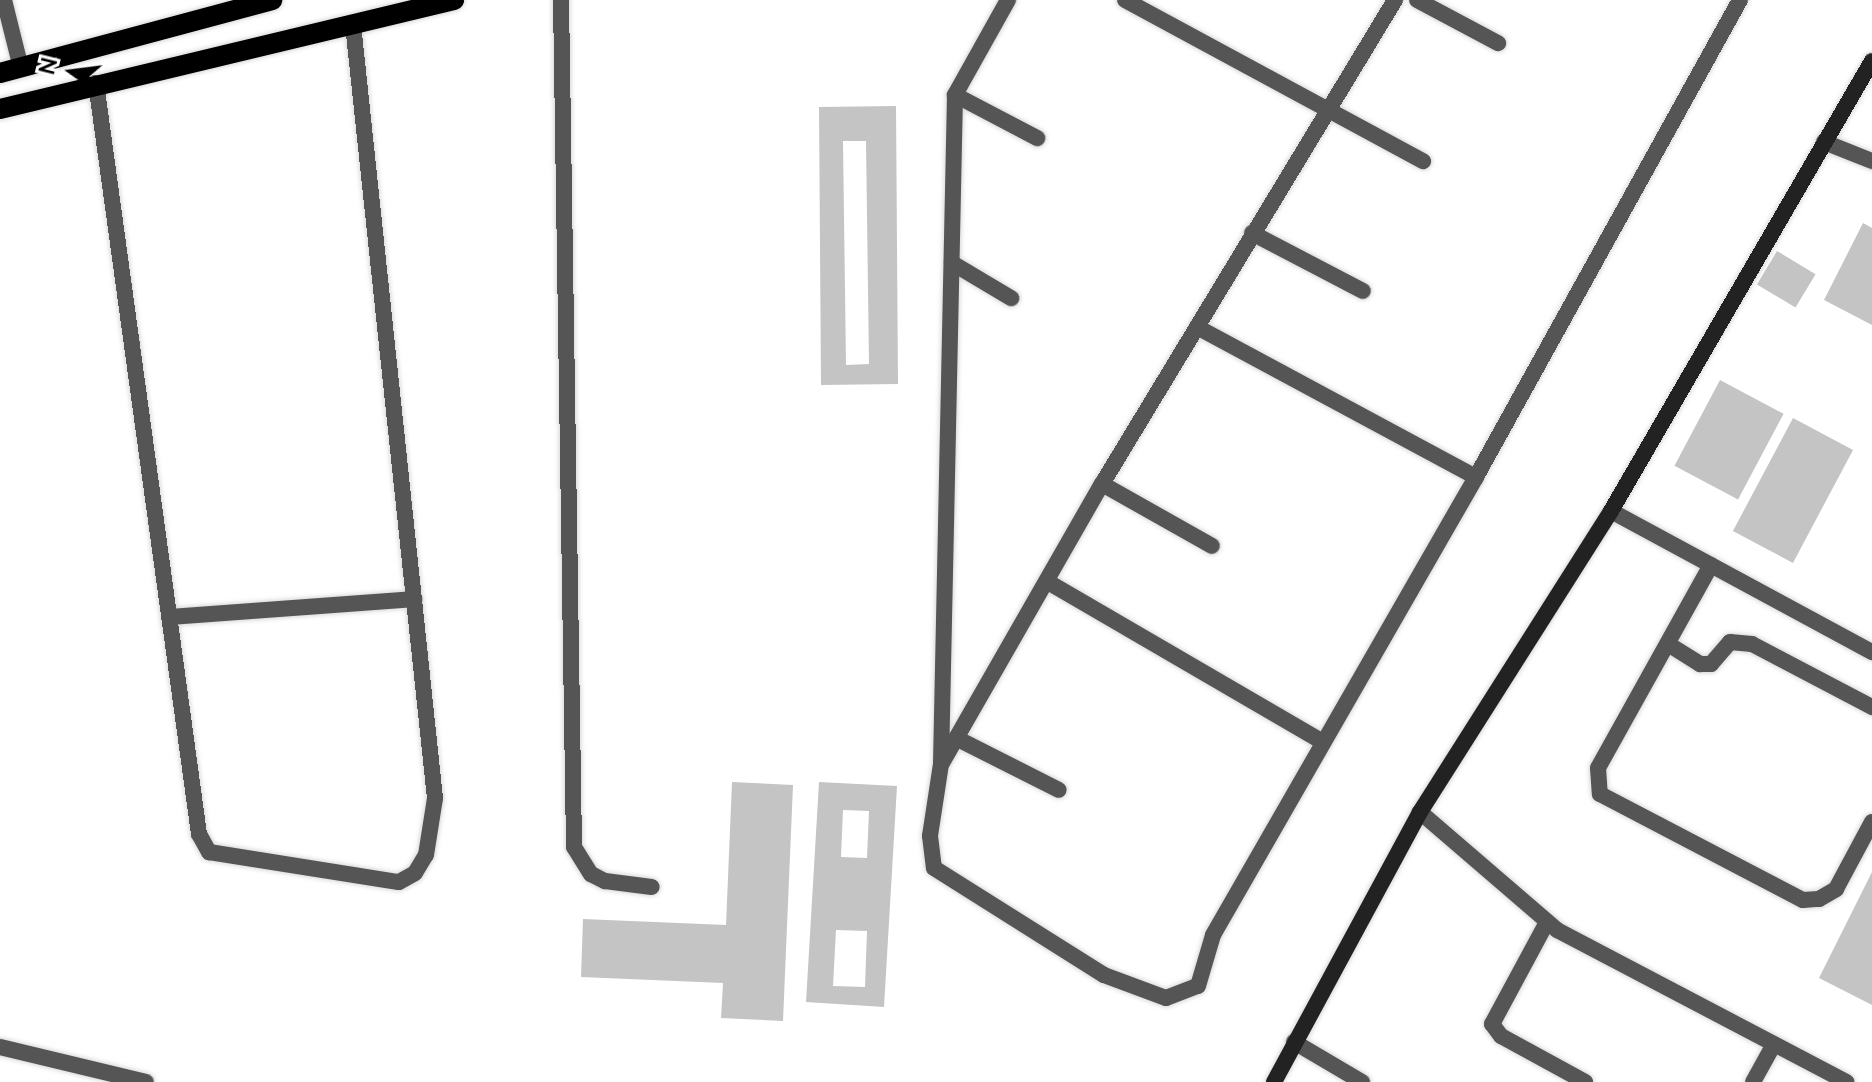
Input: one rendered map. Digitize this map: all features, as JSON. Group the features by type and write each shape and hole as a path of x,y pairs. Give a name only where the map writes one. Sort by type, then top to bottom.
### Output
{"main road":[{"path":"0,73 272,0"},
{"path":"0,109 96,83 454,0"}],"street":[{"path":"4,0 21,68"},
{"path":"561,0 574,847 591,874 652,887"},
{"path":"1008,0 955,95 941,764 930,836 934,868 1104,975 1166,998 1198,986 1213,935 1476,477 1740,0"},
{"path":"1125,0 1324,112 1423,161"},
{"path":"941,764 1102,484 1324,112 1395,0"},
{"path":"1417,0 1498,43"},
{"path":"96,83 199,834 209,852 399,882 415,873 426,855 435,798 353,24"},
{"path":"1274,1082 1420,812 1611,511 1872,61"},
{"path":"955,95 1037,138"},
{"path":"1824,142 1872,161"},
{"path":"1252,233 1363,291"},
{"path":"952,263 1011,298"},
{"path":"1197,327 1476,477"},
{"path":"1102,484 1212,546"},
{"path":"1611,511 1872,652"},
{"path":"1711,565 1598,768 1597,783 1607,800 1803,900 1819,899 1836,889 1872,822"},
{"path":"1048,582 1323,742"},
{"path":"171,617 414,599"},
{"path":"1668,644 1700,664 1711,664 1730,642 1752,644 1872,707"},
{"path":"956,738 1059,790"},
{"path":"1420,812 1547,922 1847,1082"},
{"path":"1547,922 1492,1024 1501,1036 1585,1082"},
{"path":"1294,1042 1362,1082"},
{"path":"1753,1082 1774,1044"},
{"path":"0,1047 146,1082"}],"building":[{"path":"896,106 898,384 821,385 819,107","holes":["843,141 866,141 869,364 846,365"]},
{"path":"1863,223 1872,228 1872,325 1824,300"},
{"path":"1777,251 1816,274 1795,308 1757,284"},
{"path":"1720,380 1784,414 1738,499 1674,466"},
{"path":"1793,418 1853,450 1793,563 1733,531"},
{"path":"732,782 793,785 783,1021 721,1018 723,983 581,977 583,919 726,925"},
{"path":"819,782 897,786 884,1007 806,1002","holes":["843,810 869,811 867,858 841,857","836,930 867,931 865,987 833,986"]},
{"path":"1872,872 1872,1005 1819,978"}]}
